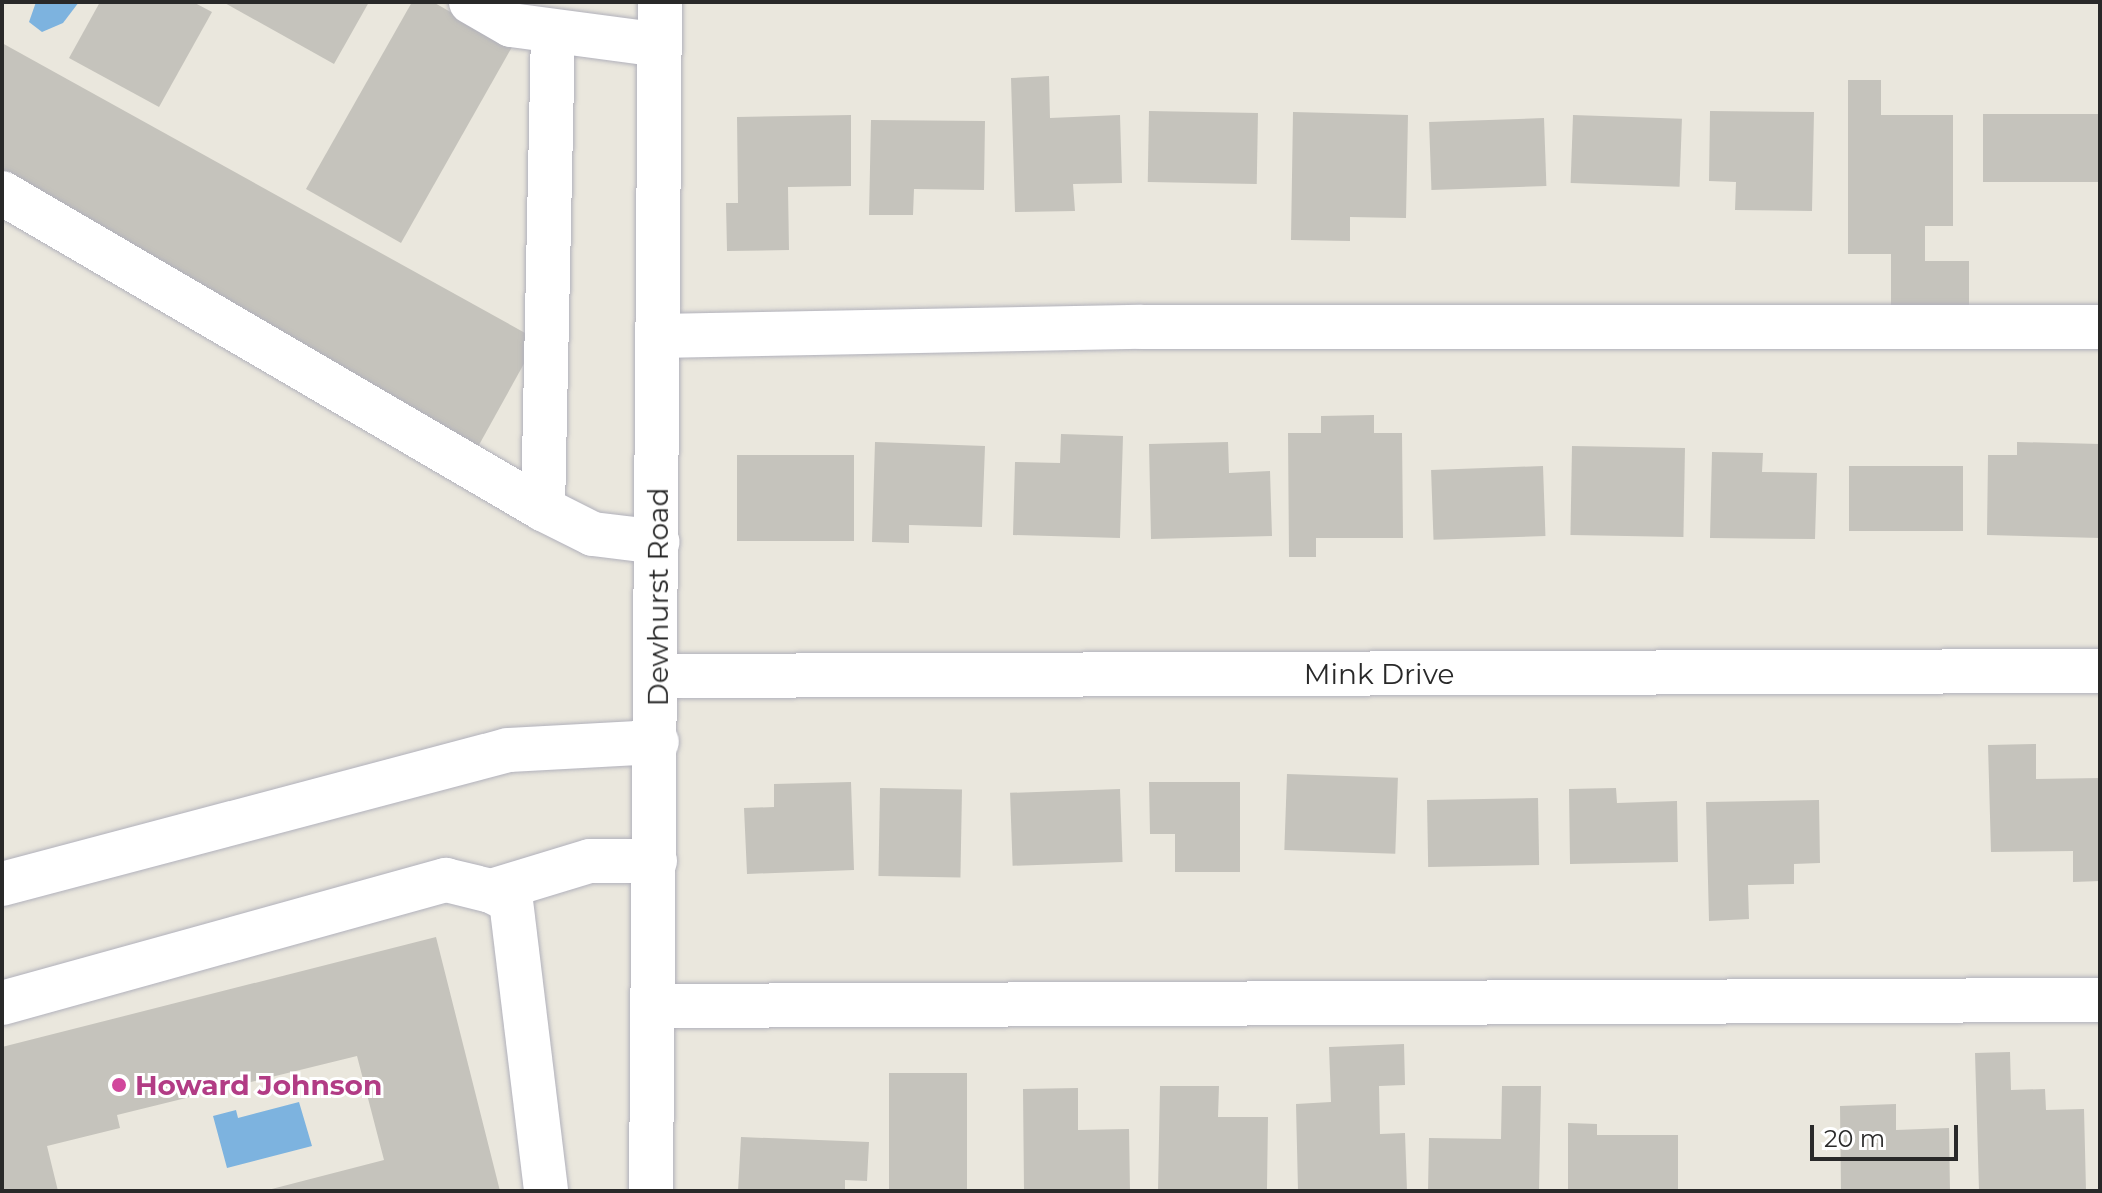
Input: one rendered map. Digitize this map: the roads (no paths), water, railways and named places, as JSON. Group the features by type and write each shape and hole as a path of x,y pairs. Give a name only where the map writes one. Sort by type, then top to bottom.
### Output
{"street":[{"path":"471,2 511,25 553,34 660,23"},
{"name":"Dewhurst Road","path":"651,1191 657,742 660,23"},
{"path":"543,509 553,34"},
{"path":"2,193 543,509 593,534 658,542"},
{"path":"658,336 1141,327 2100,327"},
{"name":"Mink Drive","path":"657,676 2100,671"},
{"path":"2,884 508,750 657,742"},
{"path":"491,891 590,861 655,861"},
{"path":"2,1003 446,880 491,891 511,901 546,1191"},
{"path":"653,1006 2100,1000"}],"water":[{"path":"36,2 79,2 63,23 42,32 29,22"},
{"path":"299,1102 312,1146 227,1168 213,1116 236,1110 238,1118"}],"place":[{"name":"Howard Johnson","path":"119,1085"}]}
